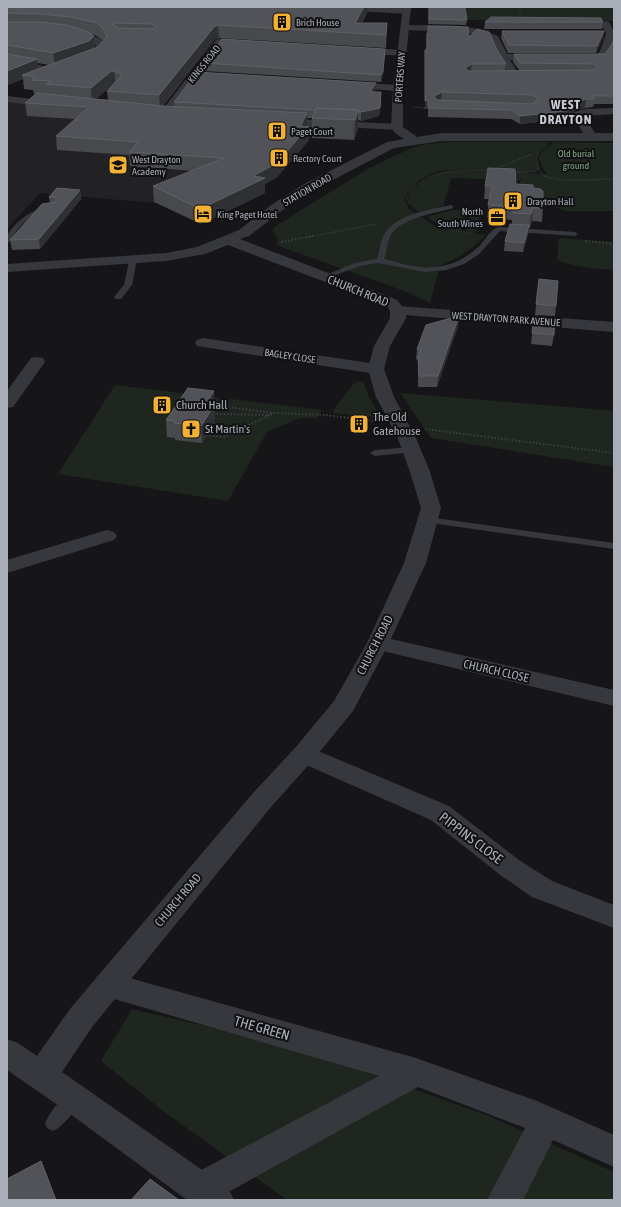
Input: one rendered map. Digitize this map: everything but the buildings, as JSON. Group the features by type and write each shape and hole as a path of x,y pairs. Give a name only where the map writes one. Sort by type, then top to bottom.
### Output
{"street":[{"path":"340,7 407,9"},
{"path":"363,7 394,7"},
{"name":"PORTERS WAY","path":"397,127 398,88 407,9"},
{"path":"503,57 600,58 605,52 607,34 606,24"},
{"path":"405,28 467,30 490,35 504,34"},
{"path":"7,30 77,34 98,41 111,39"},
{"path":"490,35 495,38 503,57 518,75 503,76"},
{"path":"35,78 95,57 102,49 101,44 98,41"},
{"name":"KINGS ROAD","path":"164,115 219,42 259,45"},
{"path":"346,50 402,53"},
{"path":"7,62 63,69"},
{"path":"194,75 209,76"},
{"path":"335,84 398,88"},
{"path":"9,93 66,106"},
{"path":"591,137 578,114 585,112 611,111"},
{"path":"149,114 180,116"},
{"path":"266,120 397,127 400,131 413,140"},
{"name":"STATION ROAD","path":"7,268 187,254 211,248 239,244 244,233 279,206 311,186 391,145 413,140 442,137 614,137"},
{"name":"CHURCH ROAD","path":"42,1076 81,1018 108,984 262,800 304,754 344,705 378,643 415,563 431,508 412,450 385,397 376,369 382,346 398,318 398,311 392,303 383,299 239,244"},
{"name":"WEST DRAYTON PARK AVENUE","path":"398,311 614,327"},
{"name":"BAGLEY CLOSE","path":"204,343 376,369"},
{"path":"7,403 37,362"},
{"path":"7,567 107,536"},
{"name":"CHURCH CLOSE","path":"378,643 614,698"},
{"name":"PIPPINS CLOSE","path":"304,754 440,814 509,867 542,889 614,917"},
{"name":"THE GREEN","path":"108,984 416,1072 525,1112 614,1151"},
{"path":"7,1053 74,1098 208,1194 416,1072"},
{"path":"505,1200 546,1121"}],"lane":[{"path":"306,140 313,123"},
{"path":"379,261 382,258 386,236 390,230 401,222 451,207"},
{"path":"7,241 13,230 24,219 41,209 54,209"},
{"path":"325,277 359,264 379,261 392,262 419,270 439,269 469,257 483,247 496,230 501,229 575,234"},
{"path":"118,298 128,286 132,276 133,259"},
{"path":"375,453 412,450"},
{"path":"428,520 614,546"},
{"path":"53,1123 74,1098"}],"path":[{"path":"518,7 521,15"},
{"path":"410,107 434,108"},
{"path":"488,170 528,155 539,153 536,161 542,174 547,177 559,180 614,179"},
{"path":"512,172 534,172 537,171 539,167"},
{"path":"493,234 443,228 411,208 407,200 408,196 422,180 439,172 499,171"},
{"path":"239,244 401,222"},
{"path":"584,241 614,244"},
{"path":"211,405 274,413 324,416 400,424 614,452"},
{"path":"206,435 224,437 274,413"},
{"path":"210,414 270,415"}],"shaded area":[{"name":"West Drayton Academy","path":"7,101 90,111 236,166 154,203 40,193 7,229"}],"green space":[{"path":"466,7 614,7 614,21 467,20"},
{"name":"Old burial ground","path":"448,142 548,142 548,146 537,155 536,161 539,167 537,171 521,173 547,174 542,167 539,158 541,153 554,142 614,143 614,211 566,211 537,199 520,187 521,176 520,180 451,178 443,206 421,213 412,207 408,198 412,192 430,177 439,173 456,171 487,171 453,170 439,171 429,175 420,180 406,195 405,201 409,209 440,229 486,235 465,253 440,266 430,303 407,292 276,245 278,240 272,230 277,225 366,170 412,148 427,144"},
{"path":"453,210 463,210 467,212 461,231 444,228 427,217"},
{"path":"471,212 481,212 476,232 466,231"},
{"path":"559,238 614,242 614,270 585,267 557,260"},
{"path":"361,381 364,383 369,397 381,418 333,413 334,409 355,382"},
{"path":"115,385 322,410 317,418 300,418 267,432 228,501 58,474"},
{"path":"400,393 614,411 614,467 431,438"},
{"path":"132,1009 266,1040 338,1062 489,1116 614,1172 614,1200 287,1200 167,1114 101,1061"}],"place":[{"name":"Brich House","path":"282,22"},
{"name":"Paget Court","path":"277,131"},
{"name":"Rectory Court","path":"279,158"},
{"name":"West Drayton Academy","path":"118,165"},
{"name":"Drayton Hall","path":"513,201"},
{"name":"King Paget Hotel","path":"203,214"},
{"name":"North South Wines","path":"497,217"},
{"name":"Church Hall","path":"162,405"},
{"name":"The Old Gatehouse","path":"359,424"},
{"name":"St Martin's","path":"191,429"}],"district":[{"name":"WEST DRAYTON","path":"566,112"}]}
